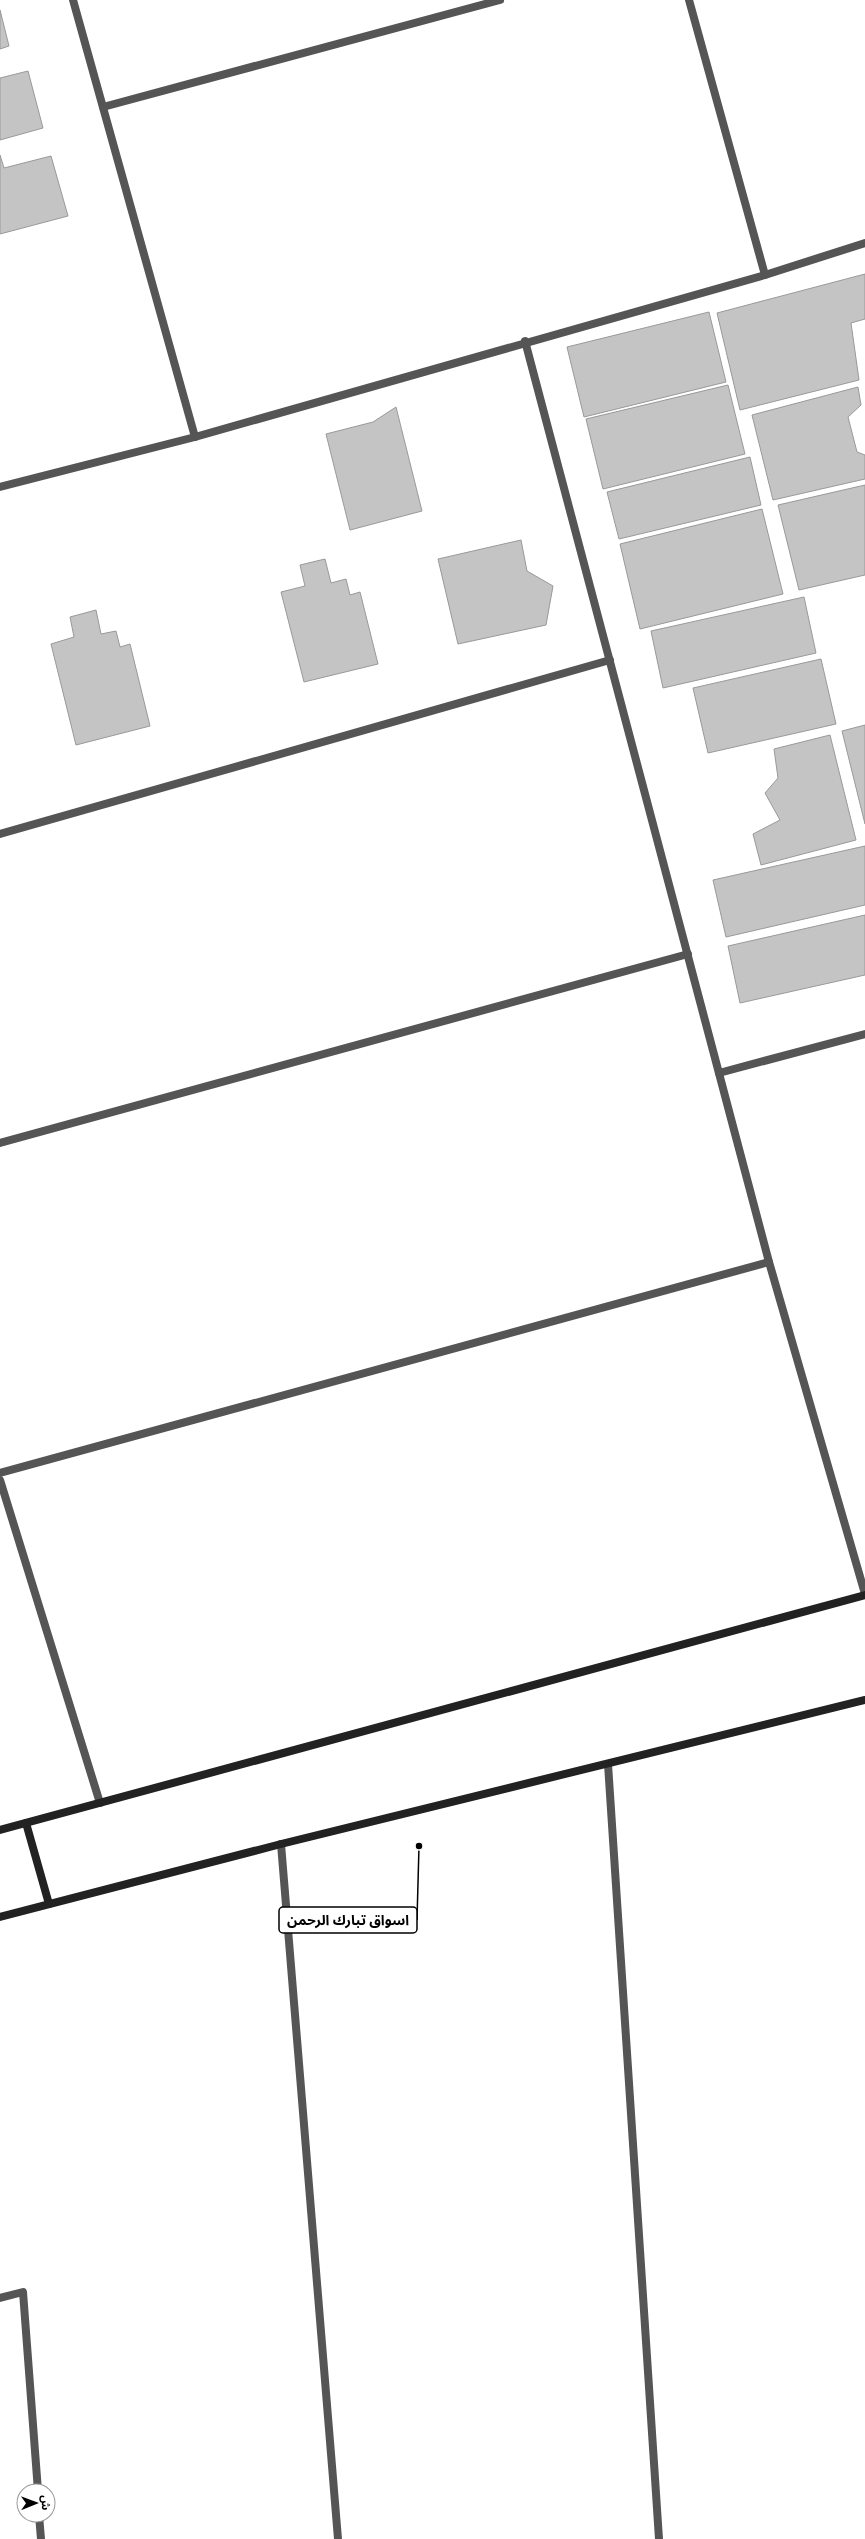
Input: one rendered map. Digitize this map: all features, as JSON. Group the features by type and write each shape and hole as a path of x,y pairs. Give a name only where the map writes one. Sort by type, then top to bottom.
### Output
{"main road":[{"path":"0,1830 865,1595"},
{"path":"0,1917 281,1844 865,1700"},
{"path":"26,1823 49,1904"}],"street":[{"path":"74,0 195,437"},
{"path":"103,107 500,0"},
{"path":"689,0 765,274"},
{"path":"0,487 195,437 525,341 765,274 865,242"},
{"path":"525,341 769,1262 865,1595"},
{"path":"0,834 610,660"},
{"path":"0,1143 688,954"},
{"path":"719,1073 865,1034"},
{"path":"0,1473 769,1262"},
{"path":"0,1480 100,1803"},
{"path":"608,1764 660,2539"},
{"path":"281,1844 338,2539"},
{"path":"0,2298 23,2292 37,2483"},
{"path":"40,2523 41,2539"}],"building":[{"path":"0,10 9,46 0,49"},
{"path":"28,71 43,128 0,140 0,78"},
{"path":"0,155 4,168 51,156 68,216 0,234"},
{"path":"865,274 865,319 851,323 859,380 740,410 717,313"},
{"path":"709,312 726,382 584,417 567,347"},
{"path":"728,385 745,454 603,489 586,419"},
{"path":"858,387 861,405 848,417 857,452 865,455 865,479 773,500 752,415"},
{"path":"396,407 422,511 350,530 326,434 373,422"},
{"path":"750,457 761,505 619,539 607,492"},
{"path":"865,485 865,575 799,590 778,505"},
{"path":"762,509 783,594 640,629 620,544"},
{"path":"521,540 527,571 553,586 546,625 458,644 438,559"},
{"path":"325,559 331,583 346,579 350,595 360,592 378,664 304,682 281,592 305,586 300,565"},
{"path":"804,597 816,653 663,688 651,631"},
{"path":"96,610 101,634 116,631 120,647 130,644 150,726 76,745 51,644 74,637 70,617"},
{"path":"821,659 836,724 708,753 693,688"},
{"path":"865,725 865,824 842,731"},
{"path":"830,735 856,840 761,865 753,834 780,820 765,793 778,778 774,749"},
{"path":"865,846 865,905 726,937 713,880"},
{"path":"865,915 865,975 740,1003 728,946"}],"place":[{"name":"اسواق تبارك الرحمن","path":"419,1846"}]}
